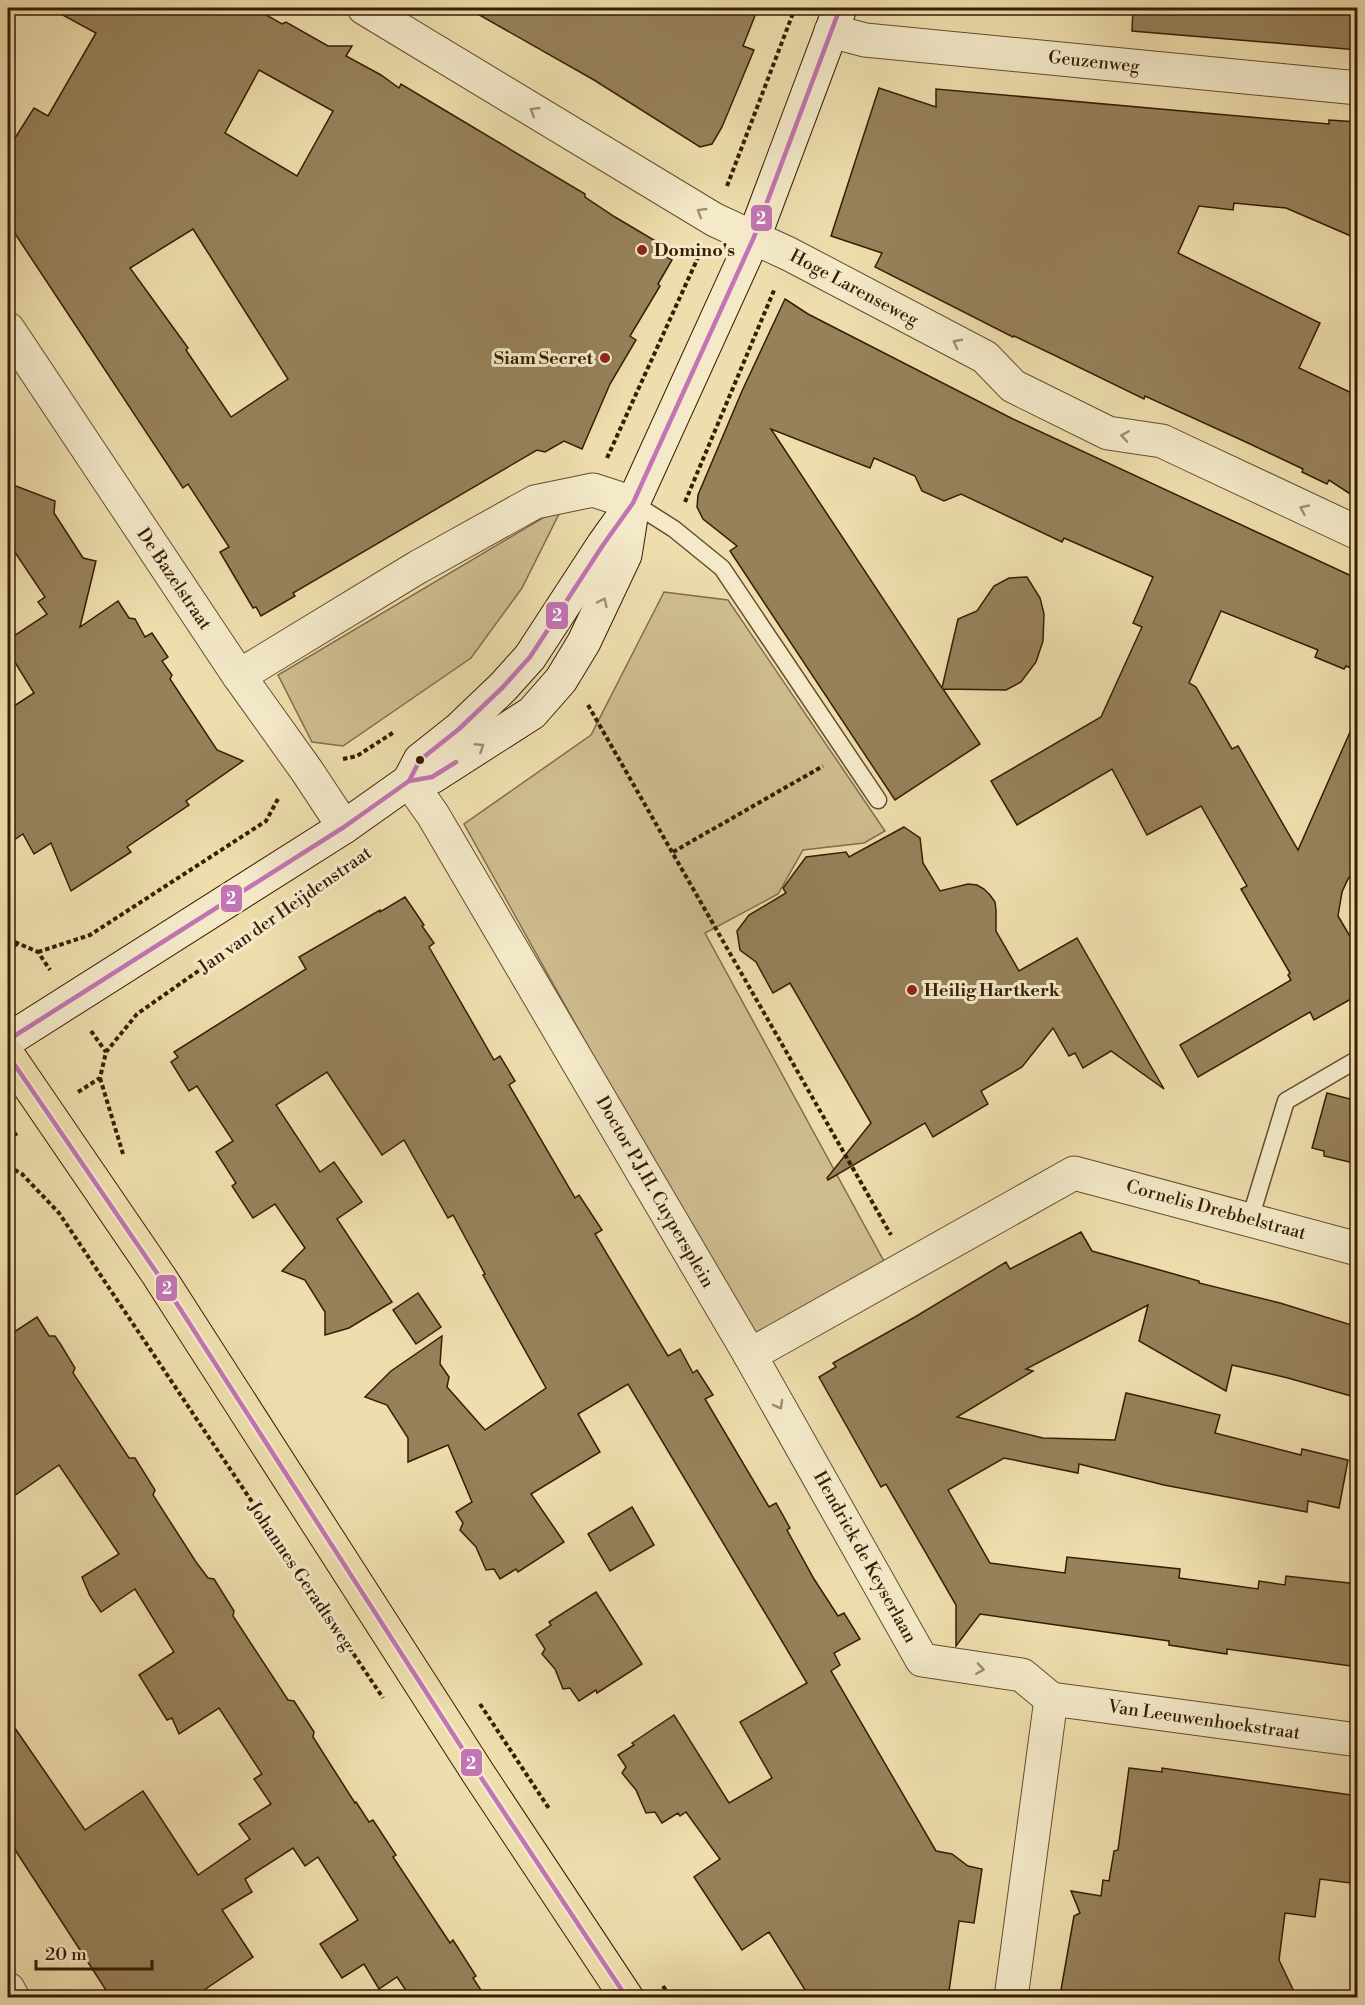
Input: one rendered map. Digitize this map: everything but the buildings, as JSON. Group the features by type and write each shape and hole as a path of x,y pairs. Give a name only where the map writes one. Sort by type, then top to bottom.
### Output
{"main road":[{"path":"8,1055 159,1276 478,1773 627,1998"}],"street":[{"name":"Hoge Larenseweg","path":"364,8 715,220 754,237 985,357 1013,386 1108,433 1162,441 1358,533"},
{"path":"8,1041 344,827 409,781 420,760 459,729 503,687 530,657 633,503 754,237 836,19"},
{"name":"Geuzenweg","path":"836,19 865,40 1358,88"},
{"name":"De Bazelstraat","path":"8,329 239,676 344,827"},
{"path":"239,676 418,567 535,502 593,490 633,503"},
{"name":"Doctor P.J.H. Cuypersplein","path":"409,781 433,815 750,1354"},
{"name":"Cornelis Drebbelstraat","path":"908,1264 1074,1173 1358,1249"},
{"path":"750,1354 908,1264"},
{"name":"Hendrick de Keyserlaan","path":"750,1354 922,1660 1022,1675 1051,1699"},
{"path":"1011,1998 1051,1699"},
{"name":"Van Leeuwenhoekstraat","path":"1051,1699 1358,1740"},
{"path":"8,1989 13,1998"}],"lane":[{"path":"633,503 674,529 722,568 878,800"},
{"path":"1250,1219 1286,1101 1358,1059"}],"path":[{"path":"585,700 908,1264"},
{"path":"673,852 847,753"},
{"name":"Jan van der Heijdenstraat","path":"8,1139 100,1078 106,1052 137,1014 268,921"},
{"path":"8,950 17,944"},
{"name":"Johannes Geradtsweg","path":"8,1166 22,1174 59,1213 384,1699"}],"shaded area":[{"path":"563,506 522,588 471,658 343,746 312,742 278,675"},
{"path":"664,592 728,600 885,831 864,843 803,850 778,894 705,933 886,1265 751,1339 464,824 591,735"}],"transit line":[{"name":"2","path":"409,781 420,760 459,729 503,687 530,657 633,503 754,237 840,8"},
{"name":"2","path":"8,1040 344,827 409,781 432,777 456,762"},
{"name":"2","path":"8,1055 159,1276 478,1773 627,1998"}],"place":[{"name":"Domino's","path":"642,250"},
{"name":"Siam Secret","path":"605,358"},
{"name":"Heilig Hartkerk","path":"912,990"}]}
